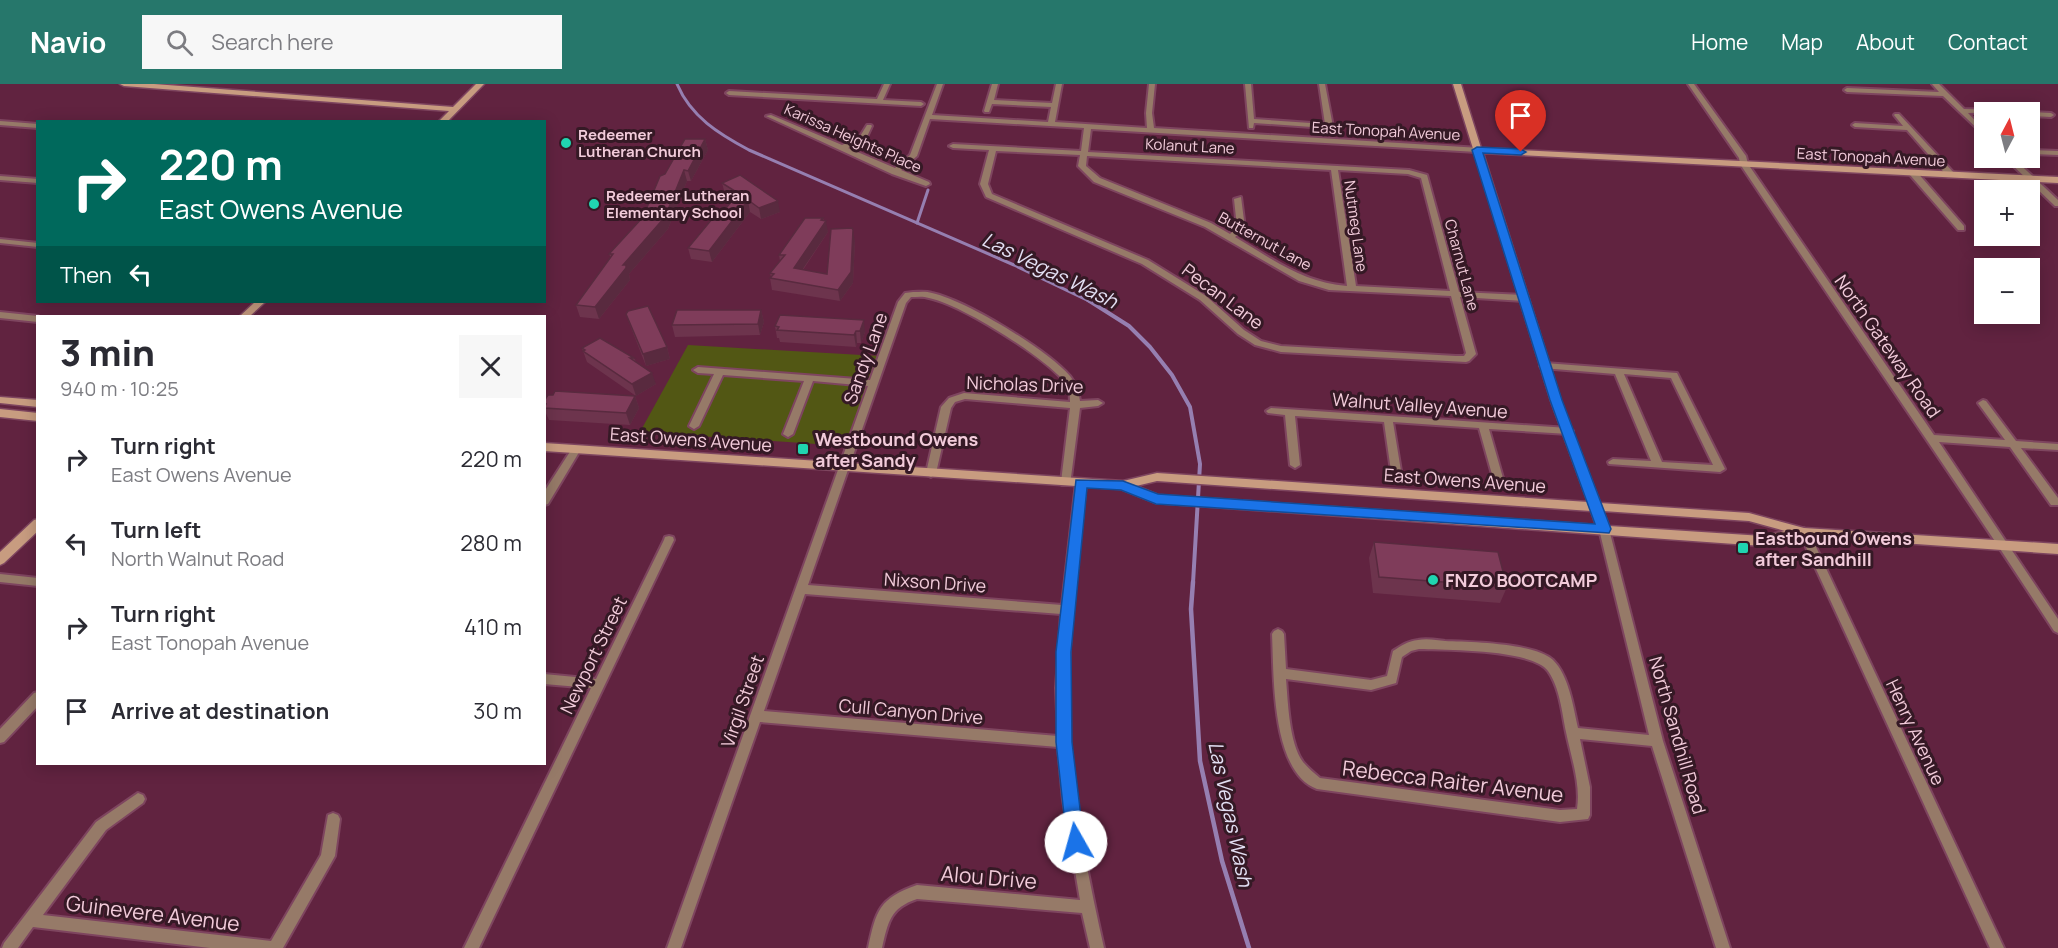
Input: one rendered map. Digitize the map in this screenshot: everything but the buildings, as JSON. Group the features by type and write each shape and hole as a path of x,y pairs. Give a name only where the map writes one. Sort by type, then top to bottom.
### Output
{"main road":[{"path":"124,84 455,109"},
{"path":"444,120 480,84"},
{"path":"1457,84 1545,366 1604,529"},
{"name":"East Tonopah Avenue","path":"1477,150 2058,180"},
{"path":"246,315 259,303"},
{"path":"0,400 36,404"},
{"path":"0,413 36,417"},
{"name":"East Owens Avenue","path":"546,447 1081,483 1123,485 1157,477 1252,483 1749,517 1804,532 2058,549"},
{"name":"East Owens Avenue","path":"1123,485 1156,499 1252,506 1763,541 1804,532"},
{"path":"0,560 36,523"}],"street":[{"path":"879,102 887,84"},
{"path":"896,172 913,156 940,84"},
{"path":"987,111 995,84"},
{"path":"1051,124 1059,84"},
{"path":"1151,130 1149,113 1152,84"},
{"path":"1248,84 1251,136"},
{"path":"1322,84 1331,141"},
{"name":"North Gateway Road","path":"1691,84 1743,158 1744,164 1857,332 2005,546 2058,628"},
{"path":"1935,84 1974,123"},
{"path":"1846,90 1945,94"},
{"path":"729,93 777,93 921,105"},
{"path":"990,102 1055,105"},
{"path":"1962,111 1974,111"},
{"path":"2040,114 2051,115"},
{"path":"1897,115 1951,175"},
{"name":"Karissa Heights Place","path":"769,116 926,184"},
{"name":"East Tonopah Avenue","path":"929,117 1477,150"},
{"path":"1251,121 1329,126"},
{"path":"0,123 36,126"},
{"path":"0,131 10,124"},
{"path":"1855,125 1909,128"},
{"path":"841,148 862,139 869,126"},
{"path":"1083,154 1088,126"},
{"name":"Kolanut Lane","path":"953,146 1409,172 1424,177"},
{"name":"Pecan Lane","path":"993,148 984,184 989,195 1145,262 1203,298 1241,332 1258,343 1281,349 1466,359"},
{"path":"2040,152 2058,153"},
{"name":"Butternut Lane","path":"1083,154 1082,166 1097,180 1174,210 1231,237 1302,279 1329,287 1524,298"},
{"name":"Nutmeg Lane","path":"1334,168 1352,288"},
{"path":"2020,168 2058,204"},
{"path":"1913,173 1961,228"},
{"name":"Charnut Lane","path":"1424,177 1457,294 1471,354 1466,359"},
{"path":"0,178 36,181"},
{"path":"1231,237 1241,228 1238,199"},
{"path":"0,241 36,244"},
{"name":"Sandy Lane","path":"844,467 902,302 908,295 931,296 994,325 1056,368 1069,380 1074,391 1074,405"},
{"path":"0,315 36,319"},
{"path":"1545,366 1674,375 1720,470 1613,462"},
{"path":"698,370 874,384"},
{"path":"1618,371 1658,465"},
{"path":"694,426 719,373"},
{"path":"788,434 809,379"},
{"name":"Nicholas Drive","path":"931,473 946,407 952,400 964,396 1074,405 1098,403"},
{"path":"1983,403 2055,502"},
{"path":"1066,482 1074,405"},
{"name":"Walnut Valley Avenue","path":"1271,411 1568,431"},
{"path":"1290,413 1295,465"},
{"path":"1388,419 1396,471"},
{"path":"1484,426 1498,478"},
{"path":"1932,438 2058,447"},
{"path":"546,498 576,449"},
{"name":"Virgil Street","path":"674,948 844,467"},
{"path":"1081,483 1064,652 1064,742 1078,862 1097,948"},
{"name":"North Sandhill Road","path":"1604,529 1658,741 1723,948"},
{"name":"Henry Avenue","path":"1804,532 1997,948"},
{"name":"Newport Street","path":"471,948 669,540"},
{"path":"0,578 36,582"},
{"name":"Nixson Drive","path":"800,590 1068,610"},
{"path":"1278,634 1280,673 1371,685 1392,680 1397,654 1408,647 1419,644 1527,653 1546,661 1554,670 1560,681 1572,733 1658,741"},
{"name":"Rebecca Raiter Avenue","path":"1280,673 1287,736 1296,763 1317,783 1560,816 1583,815 1586,802 1572,733"},
{"path":"546,679 599,684"},
{"path":"0,738 7,722 36,699"},
{"name":"Cull Canyon Drive","path":"756,716 1064,742"},
{"path":"9,948 101,826 138,799"},
{"path":"273,948 328,856 333,819"},
{"name":"Alou Drive","path":"875,948 883,915 890,905 904,896 917,892 1088,907"},
{"name":"Guinevere Avenue","path":"30,920 273,948"}],"green space":[{"path":"688,345 879,356 846,446 640,432"}],"waterway":[{"name":"Las Vegas Wash","path":"677,84 698,115 727,138 749,150 917,223"},
{"path":"917,223 928,190"},
{"name":"Las Vegas Wash","path":"917,223 1014,265 1091,302"},
{"name":"Las Vegas Wash","path":"1088,300 1129,326 1150,347 1172,375 1190,407 1200,464 1193,583"},
{"name":"Las Vegas Wash","path":"1193,582 1191,609 1200,761 1222,861 1249,948"}],"place":[{"name":"Redeemer Lutheran Church","path":"566,143"},
{"name":"Redeemer Lutheran Elementary School","path":"594,204"},
{"name":"Westbound Owens after Sandy","path":"803,449"},
{"name":"Eastbound Owens after Sandhill","path":"1743,548"},
{"name":"FNZO BOOTCAMP","path":"1433,580"}],"route":[{"path":"1076,842 1064,742 1064,652 1081,483 1123,485 1156,499 1604,529 1556,400 1477,150 1521,152"}]}
